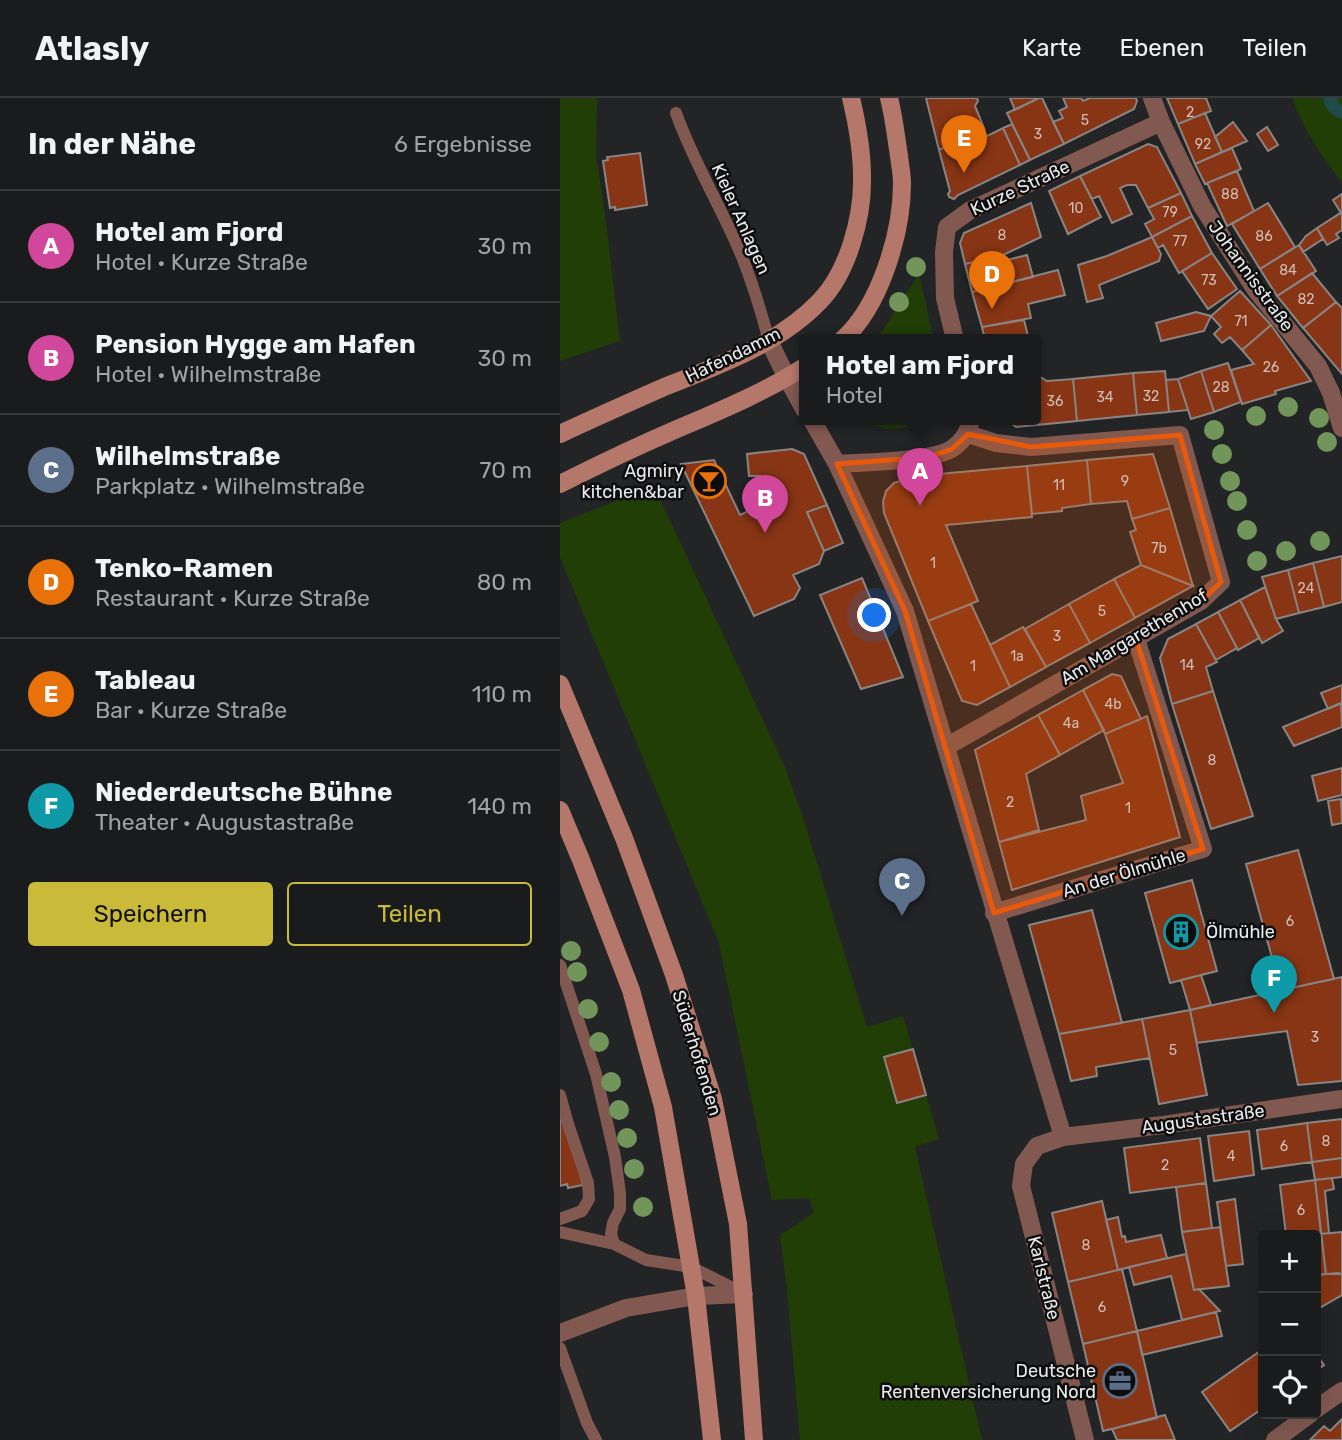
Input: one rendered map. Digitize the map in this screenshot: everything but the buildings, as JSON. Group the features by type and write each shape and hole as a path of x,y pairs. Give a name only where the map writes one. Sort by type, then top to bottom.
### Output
{"main road":[{"name":"Hafendamm","path":"560,434 769,341 821,300 839,274 860,211 862,177 851,98"},
{"path":"849,334 876,293 887,270 898,219 902,182 889,98"},
{"path":"560,484 637,446 787,379 799,371"},
{"name":"Süderhofenden","path":"560,684 624,838 674,975 713,1099 738,1224 754,1440"},
{"path":"560,810 631,990 663,1107 696,1296 712,1440"}],"street":[{"name":"Johannisstraße","path":"1152,98 1202,206 1255,289 1318,366 1331,393 1342,428"},
{"name":"Kurze Straße","path":"954,334 945,298 944,252 947,227 969,211 1161,122"},
{"path":"769,341 799,400"},
{"path":"815,425 837,464 905,611 1063,1137"},
{"path":"837,464 929,457 952,449 969,427"},
{"name":"Am Margarethenhof","path":"946,747 1202,601 1221,582 1180,435 1031,447 996,443 969,427"},
{"name":"An der Ölmühle","path":"995,913 1203,849 1136,639"},
{"name":"Augustastraße","path":"1063,1137 1342,1099"},
{"name":"Karlstraße","path":"1063,1137 1037,1146 1024,1164 1021,1186 1085,1440"},
{"path":"560,1333 626,1308 696,1296 744,1294"},
{"path":"1321,1406 1342,1391"},
{"path":"1275,1440 1303,1419"}],"lane":[{"name":"Kieler Anlagen","path":"676,113 684,136 740,252 769,341"},
{"path":"560,965 596,1074 615,1157 620,1209 611,1234 614,1244"},
{"path":"560,1095 588,1183 589,1199 582,1211 560,1219"},
{"path":"560,1232 614,1244 646,1260 691,1267 744,1294"},
{"path":"560,1348 587,1423 596,1440"}],"highlighted area":[{"path":"968,434 1031,447 1180,435 1221,582 1201,601 1136,639 1203,849 994,913 905,611 837,464 929,457 952,449"}],"green space":[{"path":"560,98 597,98 596,153 620,341 560,361"},
{"path":"1292,98 1342,98 1342,182 1314,142"},
{"path":"919,274 933,334 880,334"},
{"path":"872,425 936,425 888,429"},
{"path":"654,486 785,767 803,817 867,1027 903,1016 939,1139 915,1147 982,1440 800,1440 780,1235 814,1213 809,1198 772,1200 719,943 560,557 560,523"}],"water":[{"path":"1323,98 1339,98 1342,119 1329,112"}],"place":[{"name":"Tableau","path":"964,173"},
{"name":"Tenko-Ramen","path":"992,309"},
{"name":"Agmiry kitchen&bar","path":"709,481"},
{"name":"Hotel am Fjord","path":"920,506"},
{"name":"Pension Hygge am Hafen","path":"765,533"},
{"name":"Wilhelmstraße","path":"902,916"},
{"name":"Ölmühle","path":"1181,932"},
{"name":"Niederdeutsche Bühne","path":"1274,1013"},
{"name":"Deutsche Rentenversicherung Nord","path":"1120,1381"}]}
